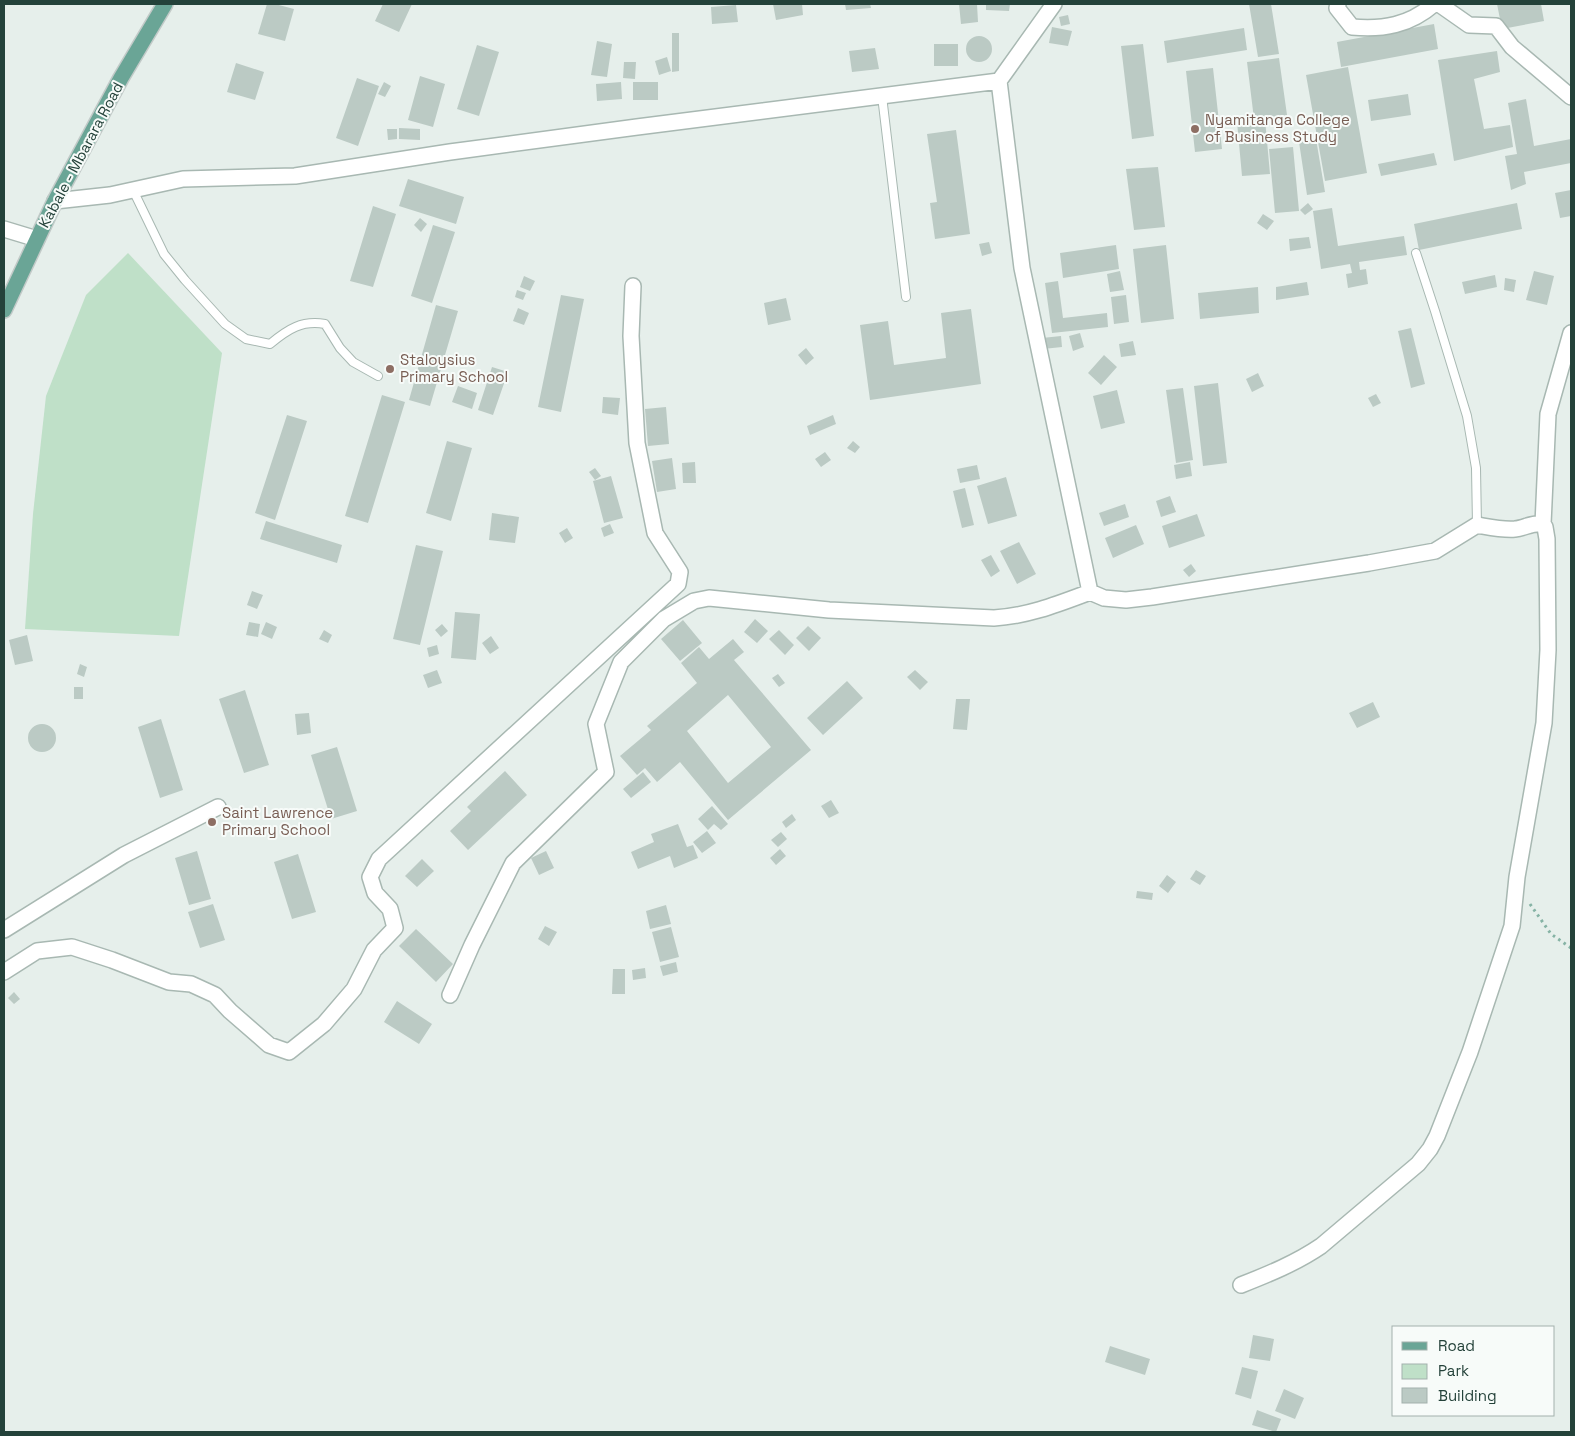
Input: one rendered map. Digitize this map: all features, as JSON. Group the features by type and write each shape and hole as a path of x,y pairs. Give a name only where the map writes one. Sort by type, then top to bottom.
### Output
{"main road":[{"name":"Kabale - Mbarara Road","path":"4,310 55,201 121,78 165,4"}],"street":[{"path":"1054,4 999,81 1022,268 1090,592"},
{"path":"1338,4 1337,8 1352,26 1373,29 1403,23 1425,12 1434,4"},
{"path":"1438,4 1470,25 1496,26 1512,47 1571,97"},
{"path":"55,201 110,194 183,179 295,176 450,152 999,81"},
{"path":"4,229 37,239"},
{"path":"4,972 37,951 72,947 121,963 169,982 191,984 215,995 230,1011 269,1045 289,1052 324,1024 354,989 374,950 395,928 390,909 375,893 370,877 378,859 678,584 680,572 655,532 637,443 631,336 633,286"},
{"path":"1240,1284 1272,1273 1308,1256 1418,1164 1430,1149 1437,1136 1470,1052 1512,926 1517,877 1544,723 1548,650 1548,538 1543,524 1548,414 1571,333"},
{"path":"450,995 472,945 514,863 606,772 596,724 621,662 664,619 694,601 708,598 829,610 994,618 1016,616 1048,608 1090,592 1104,598 1126,600 1435,551 1477,525 1496,529 1515,529 1530,524 1543,524"},
{"path":"4,930 124,855 218,807"}],"lane":[{"path":"882,96 906,297"},
{"path":"133,190 164,254 226,324 246,338 270,344 286,330 312,322 325,324 340,348 353,362 378,376"},
{"path":"1416,253 1436,311 1467,416 1476,468 1477,525"}],"path":[{"path":"1528,901 1551,934 1571,948"}],"green space":[{"path":"128,253 222,353 179,636 25,629 33,514 46,396 86,295"}],"building":[{"path":"267,4 294,9 285,41 258,34"},
{"path":"383,4 412,4 399,32 375,21"},
{"path":"773,4 802,4 803,15 776,20"},
{"path":"845,4 870,4 871,8 846,10"},
{"path":"959,4 977,4 978,22 961,24"},
{"path":"986,4 1010,4 1009,11 986,10"},
{"path":"1249,4 1271,4 1279,54 1258,57"},
{"path":"1497,4 1541,4 1544,21 1502,29"},
{"path":"736,5 738,22 712,24 711,7"},
{"path":"1068,15 1070,24 1061,26 1059,17"},
{"path":"1434,24 1438,49 1341,67 1337,42"},
{"path":"1052,27 1072,31 1068,46 1049,43"},
{"path":"1244,28 1247,50 1167,63 1164,41"},
{"path":"672,33 679,33 679,71 672,72"},
{"path":"979,36 988,40 992,49 988,58 979,62 970,58 966,49 970,40"},
{"path":"597,41 612,44 607,77 591,75"},
{"path":"934,44 958,44 958,66 934,66"},
{"path":"1143,44 1154,136 1132,139 1121,46"},
{"path":"477,45 499,52 479,116 457,109"},
{"path":"875,48 879,69 852,72 849,51"},
{"path":"1497,51 1500,72 1474,79 1484,129 1510,125 1513,147 1454,161 1438,60"},
{"path":"667,57 671,71 659,75 655,61"},
{"path":"1279,58 1287,115 1254,119 1247,62"},
{"path":"624,62 636,62 635,79 623,78"},
{"path":"236,63 264,72 255,100 227,92"},
{"path":"1348,67 1367,173 1325,181 1306,75"},
{"path":"1213,68 1222,149 1195,152 1186,71"},
{"path":"420,76 445,84 433,127 408,120"},
{"path":"357,78 379,86 358,146 336,138"},
{"path":"384,82 391,86 385,97 378,94"},
{"path":"621,82 622,99 597,101 596,84"},
{"path":"633,82 658,82 658,100 633,100"},
{"path":"1408,94 1411,115 1371,121 1368,100"},
{"path":"1526,99 1534,146 1571,139 1571,163 1524,172 1526,184 1511,190 1505,156 1517,154 1508,103"},
{"path":"1265,119 1270,174 1242,176 1237,122"},
{"path":"399,128 420,129 420,140 399,139"},
{"path":"387,129 397,129 397,139 388,140"},
{"path":"956,130 970,234 935,239 930,203 937,202 927,134"},
{"path":"1316,139 1325,192 1307,195 1299,142"},
{"path":"1293,147 1299,211 1275,213 1269,149"},
{"path":"1434,153 1437,165 1381,176 1378,164"},
{"path":"1158,167 1165,227 1134,230 1126,169"},
{"path":"408,179 464,197 456,224 399,206"},
{"path":"1571,190 1571,216 1560,218 1555,193"},
{"path":"1308,203 1313,209 1305,215 1300,210"},
{"path":"1517,203 1522,229 1419,250 1414,224"},
{"path":"373,206 396,214 373,287 350,281"},
{"path":"1332,208 1338,246 1404,236 1407,255 1359,262 1360,270 1366,269 1368,284 1348,288 1346,274 1352,273 1350,264 1321,269 1313,211"},
{"path":"1263,214 1274,221 1267,230 1257,223"},
{"path":"420,218 427,224 421,232 414,225"},
{"path":"433,225 455,232 432,303 411,296"},
{"path":"1309,237 1311,248 1290,251 1289,239"},
{"path":"989,242 992,253 982,256 979,244"},
{"path":"1116,245 1119,269 1063,278 1060,253"},
{"path":"1166,245 1174,319 1141,323 1133,249"},
{"path":"1120,271 1124,290 1110,292 1107,274"},
{"path":"1534,271 1554,276 1547,305 1526,300"},
{"path":"1495,275 1497,287 1465,294 1462,282"},
{"path":"524,276 535,281 530,291 520,287"},
{"path":"1505,278 1516,280 1514,292 1504,290"},
{"path":"1058,281 1063,318 1107,313 1108,327 1052,333 1045,283"},
{"path":"1307,282 1309,295 1276,300 1276,287"},
{"path":"1258,287 1259,313 1200,319 1198,293"},
{"path":"517,290 526,293 523,300 515,297"},
{"path":"561,295 584,299 561,412 538,407"},
{"path":"1126,295 1129,322 1114,324 1111,297"},
{"path":"786,298 791,320 768,325 764,303"},
{"path":"436,305 458,311 430,406 409,400"},
{"path":"518,308 529,313 524,325 513,321"},
{"path":"971,309 981,384 870,400 860,325 888,321 894,365 946,358 941,313"},
{"path":"1411,328 1425,384 1411,388 1398,331"},
{"path":"1080,333 1084,347 1073,351 1069,336"},
{"path":"1061,336 1062,347 1043,349 1042,338"},
{"path":"1133,341 1136,355 1121,357 1119,344"},
{"path":"806,348 814,358 806,365 798,355"},
{"path":"1104,355 1117,367 1101,385 1088,373"},
{"path":"492,367 508,372 493,415 478,410"},
{"path":"1258,373 1264,386 1252,392 1246,379"},
{"path":"1218,383 1227,463 1203,466 1194,386"},
{"path":"458,386 477,393 472,409 452,402"},
{"path":"1183,388 1193,460 1176,463 1166,390"},
{"path":"1117,390 1125,423 1101,429 1093,396"},
{"path":"1376,394 1381,403 1373,407 1368,398"},
{"path":"382,395 405,402 368,523 345,516"},
{"path":"603,397 620,398 618,415 602,413"},
{"path":"666,407 669,444 648,446 645,409"},
{"path":"287,415 307,421 275,520 255,513"},
{"path":"833,415 836,424 810,435 807,426"},
{"path":"447,441 472,448 451,521 426,513"},
{"path":"853,441 860,447 855,453 847,448"},
{"path":"825,452 831,460 821,467 815,459"},
{"path":"672,458 676,489 657,492 652,461"},
{"path":"695,462 696,483 683,483 682,463"},
{"path":"1190,462 1192,476 1176,479 1174,465"},
{"path":"977,465 980,479 960,483 957,469"},
{"path":"595,468 601,476 595,480 589,472"},
{"path":"611,476 623,518 604,523 593,481"},
{"path":"1006,477 1017,516 988,524 977,486"},
{"path":"965,488 974,525 962,528 953,491"},
{"path":"1170,496 1176,512 1161,517 1156,501"},
{"path":"1125,504 1129,517 1104,526 1099,513"},
{"path":"492,513 519,517 515,543 489,540"},
{"path":"1197,514 1205,536 1169,548 1162,526"},
{"path":"266,521 342,545 337,563 260,539"},
{"path":"610,524 614,533 604,537 601,528"},
{"path":"1136,525 1144,544 1113,558 1105,538"},
{"path":"567,528 573,538 565,543 559,533"},
{"path":"1019,542 1036,574 1017,584 1000,551"},
{"path":"416,545 443,551 420,645 393,639"},
{"path":"991,555 1000,571 991,577 981,560"},
{"path":"1191,564 1196,571 1189,577 1183,570"},
{"path":"252,591 263,595 257,609 247,605"},
{"path":"455,612 480,614 476,660 451,658"},
{"path":"755,619 768,631 757,643 744,632"},
{"path":"683,620 702,643 680,661 661,639"},
{"path":"249,622 260,624 258,637 246,635"},
{"path":"266,622 277,627 272,639 261,634"},
{"path":"442,624 448,631 441,637 435,630"},
{"path":"808,626 821,638 809,651 796,638"},
{"path":"324,630 332,635 328,643 319,639"},
{"path":"779,630 794,645 785,655 769,639"},
{"path":"27,635 33,661 15,665 9,640"},
{"path":"491,636 499,648 490,654 482,643"},
{"path":"733,639 744,652 734,660 811,750 728,820 680,762 657,782 645,768 637,775 620,756 651,730 647,726 697,683 681,663 699,647 709,659","holes":["728,695 771,747 728,783 687,731"]},
{"path":"437,645 439,654 429,657 427,648"},
{"path":"80,664 87,667 84,677 77,674"},
{"path":"437,670 442,683 428,688 423,675"},
{"path":"915,670 928,682 920,690 907,677"},
{"path":"778,674 785,683 779,687 772,678"},
{"path":"847,681 863,698 823,735 807,718"},
{"path":"74,687 83,687 83,699 74,699"},
{"path":"245,690 269,765 244,773 219,699"},
{"path":"956,699 970,699 967,730 953,729"},
{"path":"1373,702 1380,717 1357,728 1349,713"},
{"path":"309,713 311,733 297,735 295,714"},
{"path":"161,719 183,790 160,798 138,727"},
{"path":"42,724 52,728 56,738 52,748 42,752 32,748 28,738 32,728"},
{"path":"337,747 357,811 331,819 311,755"},
{"path":"505,771 527,795 468,850 450,831 471,811 467,807"},
{"path":"643,772 651,782 631,798 623,789"},
{"path":"831,800 839,813 829,818 821,806"},
{"path":"712,806 728,824 721,830 714,824 708,830 698,819"},
{"path":"792,814 796,820 786,828 782,822"},
{"path":"678,824 687,847 693,845 698,858 674,868 670,856 638,869 631,852 654,842 651,834"},
{"path":"707,831 716,843 702,853 693,842"},
{"path":"781,832 787,839 778,847 771,840"},
{"path":"780,849 786,856 776,865 770,858"},
{"path":"197,851 211,899 189,905 175,858"},
{"path":"546,851 554,868 539,875 531,858"},
{"path":"298,854 316,912 292,919 274,862"},
{"path":"422,859 434,871 417,887 405,876"},
{"path":"1196,870 1206,876 1200,885 1190,879"},
{"path":"1167,875 1176,882 1168,893 1159,886"},
{"path":"1137,891 1153,893 1152,900 1136,898"},
{"path":"213,904 225,940 200,948 188,912"},
{"path":"666,905 671,924 650,929 646,911"},
{"path":"545,926 557,932 549,946 538,939"},
{"path":"671,927 679,957 660,962 652,932"},
{"path":"416,929 453,964 436,982 399,946"},
{"path":"676,962 678,972 663,976 660,966"},
{"path":"645,968 646,978 633,980 632,970"},
{"path":"613,969 625,969 625,994 612,994"},
{"path":"14,992 20,999 14,1004 8,998"},
{"path":"397,1001 432,1024 419,1044 384,1022"},
{"path":"1253,1335 1274,1339 1270,1361 1249,1358"},
{"path":"1110,1346 1150,1359 1145,1375 1105,1362"},
{"path":"1242,1367 1258,1371 1251,1399 1235,1394"},
{"path":"1284,1389 1304,1398 1295,1419 1275,1411"},
{"path":"1257,1410 1281,1419 1276,1432 1252,1425"}],"place":[{"name":"Nyamitanga College of Business Study","path":"1195,129"},
{"name":"Staloysius Primary School","path":"390,369"},
{"name":"Saint Lawrence Primary School","path":"212,822"}]}
